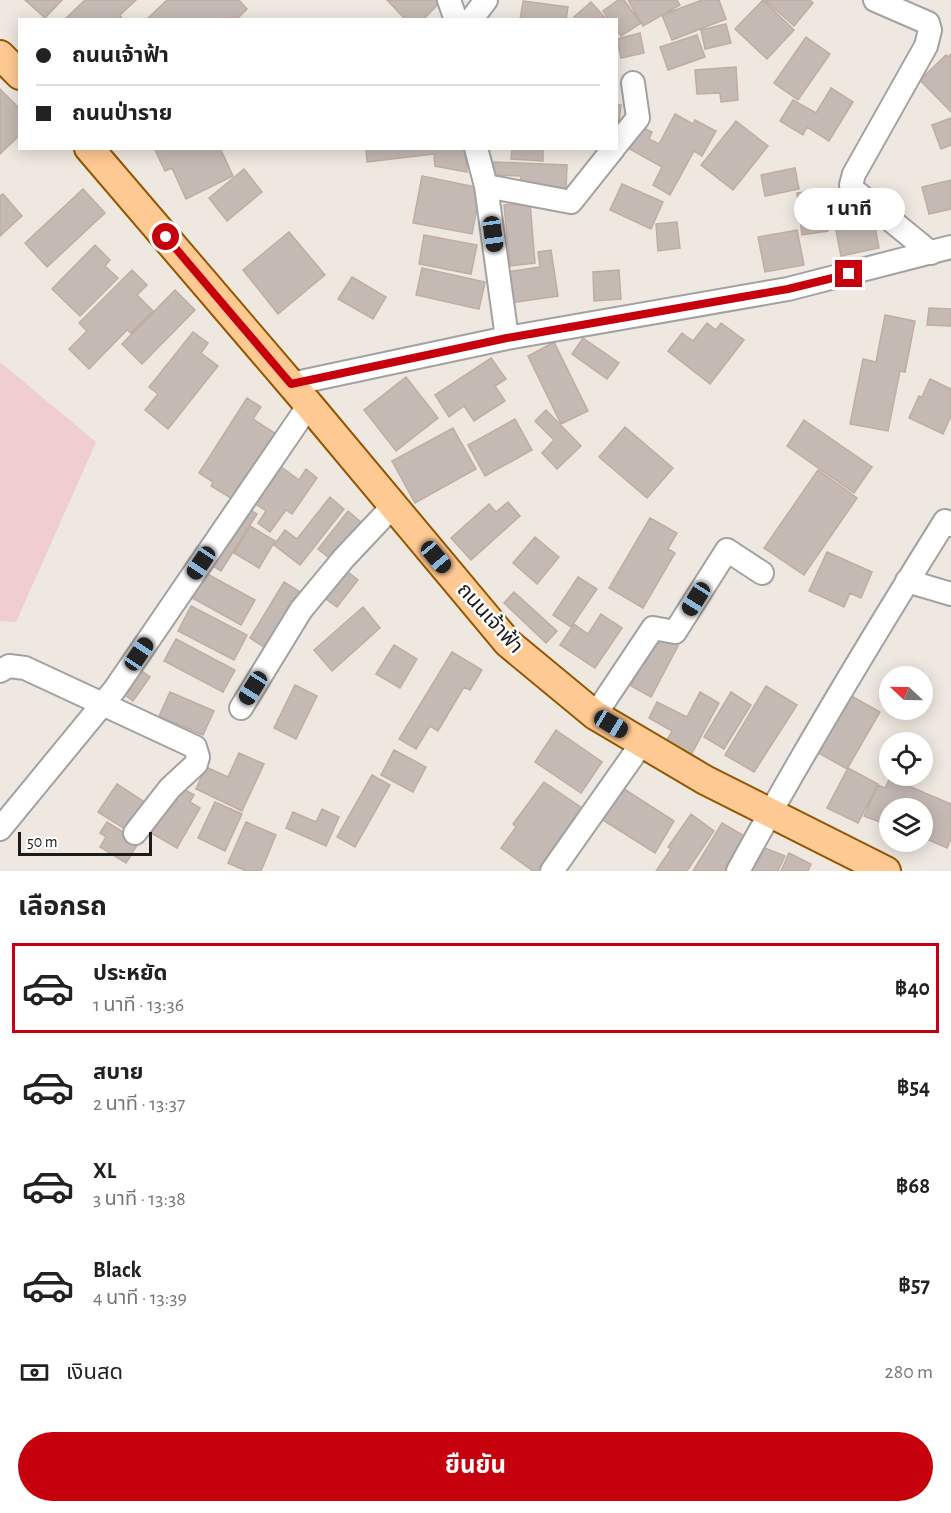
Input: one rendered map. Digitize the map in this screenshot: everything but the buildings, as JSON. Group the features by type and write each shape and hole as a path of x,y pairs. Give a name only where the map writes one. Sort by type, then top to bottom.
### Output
{"main road":[{"path":"0,55 18,73"},
{"name":"ถนนเจ้าฟ้า","path":"90,150 300,395 508,644 595,715 705,780 886,871"}],"street":[{"path":"449,0 455,18"},
{"path":"472,18 486,0"},
{"path":"875,0 928,22 930,30 926,46 854,174 851,185 855,191 941,250"},
{"path":"618,143 638,118 633,82"},
{"path":"477,150 486,186 507,338"},
{"path":"486,186 571,202 613,150"},
{"path":"0,829 104,704 300,395 507,338 788,289 941,250"},
{"path":"241,708 301,610 344,558 393,506"},
{"path":"738,871 769,814 907,581 945,521 951,525"},
{"path":"595,715 653,628 675,632 727,550 762,573"},
{"path":"907,581 951,594"},
{"path":"0,671 9,666 25,668 195,747 198,752 196,764 170,788 135,833"},
{"path":"552,871 642,743"}],"shaded area":[{"path":"0,362 96,442 16,622 0,621"}],"route":[{"path":"166,237 291,384 507,338 788,289 849,274"}]}
